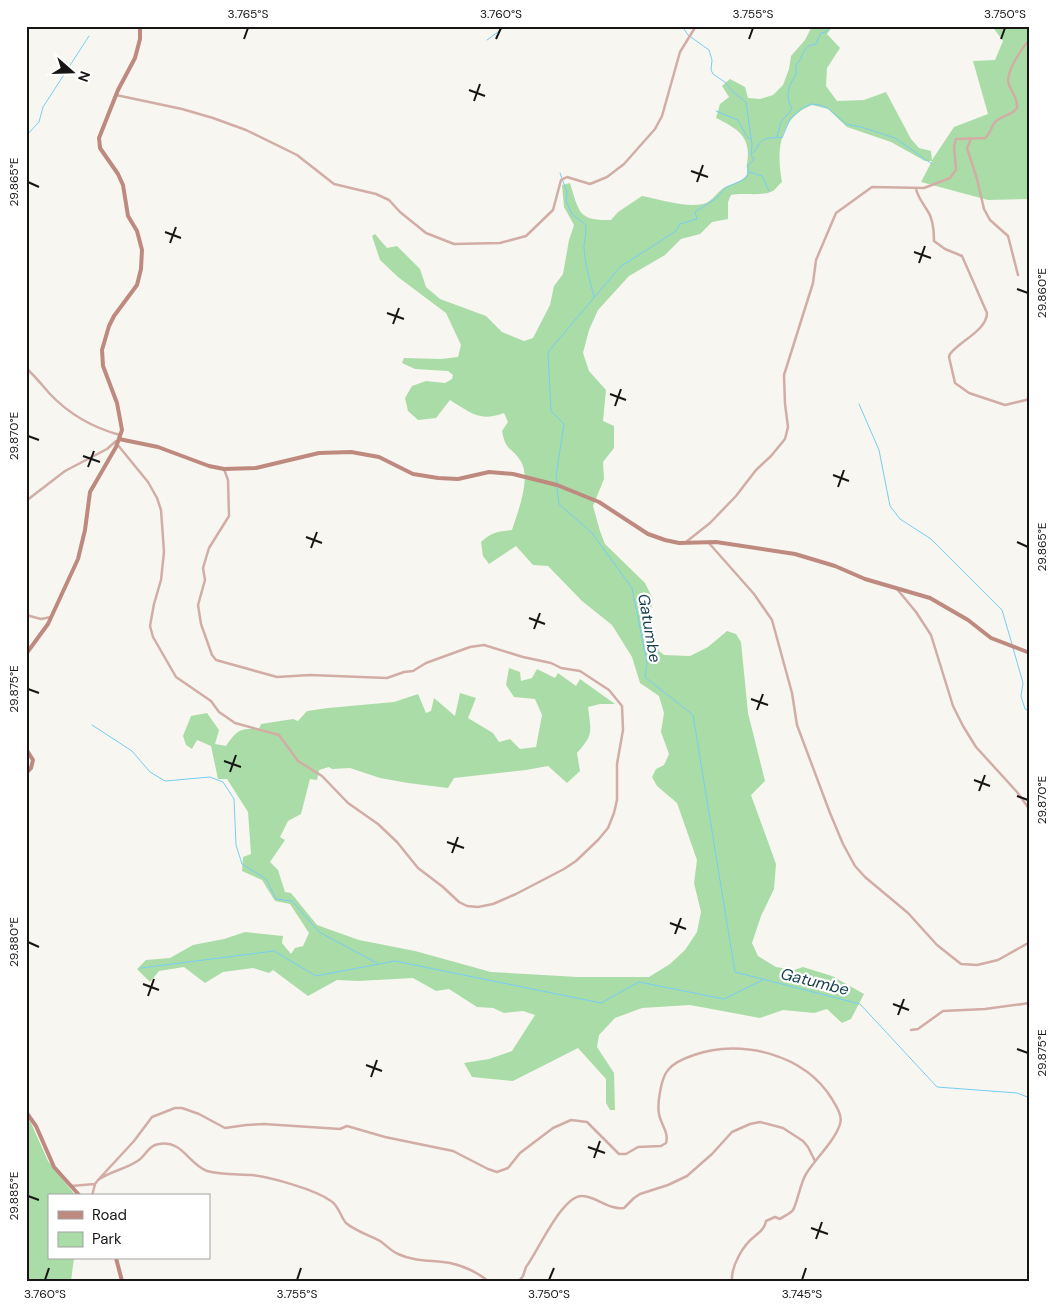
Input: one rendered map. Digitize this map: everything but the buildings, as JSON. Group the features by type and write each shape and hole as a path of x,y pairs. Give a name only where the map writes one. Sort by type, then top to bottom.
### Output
{"main road":[{"path":"26,654 45,630 80,552 90,492 117,444 122,427 118,403 105,374 102,350 114,316 137,286 142,260 140,240 128,216 124,185 102,153 98,143 116,95 135,58 140,39 140,26"},
{"path":"120,437 158,447 209,466 224,468 256,468 319,453 352,452 378,457 413,474 438,478 452,479 489,472 508,473 557,485 599,502 648,534 658,538 673,542 707,541 803,556 835,566 865,579 935,600 968,620 991,638 1030,653"},
{"path":"26,749 33,760 31,768 26,773"},
{"path":"26,1112 36,1126 54,1167 78,1194"},
{"path":"117,1260 122,1281"}],"street":[{"path":"116,95 182,109 246,130 292,152 334,184 376,194 389,200 400,212 426,232 443,241 454,244 500,243 526,236 549,215 556,205 561,180 567,177 586,183 600,181 614,172 629,158 658,124 667,100 677,60 696,26"},
{"path":"686,542 710,523 736,496 784,439 788,427 784,375 813,283 816,260 836,213 872,187 924,188 950,178 956,170 954,142 959,138 970,140 985,138 989,135 996,121 1014,112 1017,103 1015,95 1008,84 1008,75 1030,39"},
{"path":"970,140 967,148 978,179 984,209 990,220 1008,236 1018,275"},
{"path":"916,188 920,200 931,219 934,240 945,249 962,256 987,314 987,318 982,326 950,354 955,383 969,393 1005,405 1030,399"},
{"path":"26,368 56,400 81,419 120,437 107,449 65,471 26,501"},
{"path":"117,444 148,482 161,510 164,532 163,560 160,586 152,615 151,630 179,680 210,701 219,712 235,723 279,735 298,761 316,772 348,803 378,824 397,842 418,868 462,904 478,907 493,904 516,894 564,869 598,840 608,828 617,800 617,764 623,730 623,714 622,706 609,690 580,671 561,668 551,663 484,645 470,647 426,663 414,671 404,672 387,678 310,675 277,678 224,664 216,660 212,655 200,624 198,605 204,580 203,568 209,548 230,516 228,480 224,468"},
{"path":"707,541 769,613 792,693 798,725 830,813 855,866 865,877 908,913 937,945 961,964 976,965 998,960 1030,942"},
{"path":"897,589 916,612 931,635 953,706 963,726 976,747 1017,792 1030,810"},
{"path":"26,615 41,619 51,617"},
{"path":"911,1030 918,1029 943,1011 985,1010 1030,1003"},
{"path":"92,1194 98,1180 134,1141 152,1117 168,1110 181,1108 199,1114 225,1128 246,1124 340,1128 348,1126 372,1134 453,1151 488,1170 497,1172 508,1168 520,1153 553,1128 571,1120 587,1122 618,1152 626,1154 638,1147 661,1146 666,1143 667,1135 659,1114 661,1088 668,1070 676,1062 709,1050 734,1049 758,1051 777,1056 801,1067 827,1091 836,1105 840,1116 840,1124 827,1148 815,1161 800,1186 793,1210 780,1219 775,1216 766,1221 759,1234 740,1253 732,1281"},
{"path":"518,1281 523,1276 559,1212 574,1198 585,1196 615,1208 624,1208 637,1196 668,1186 687,1176 712,1154 736,1128 760,1122 783,1128 803,1141 815,1161"},
{"path":"98,1180 138,1160 154,1145 161,1143 176,1146 200,1168 214,1173 252,1175 286,1183 318,1194 334,1204 349,1225 378,1240 396,1253 412,1259 461,1266 488,1281"},
{"path":"71,1186 95,1184"}],"green space":[{"path":"812,26 833,26 827,34 840,48 827,68 826,86 837,101 864,100 886,92 911,139 919,148 931,151 932,160 954,127 988,114 973,61 995,60 1003,41 992,26 1030,26 1030,199 988,200 921,182 932,161 925,161 891,142 847,127 828,109 812,105 793,118 786,127 782,137 780,170 782,182 768,193 731,195 728,202 728,219 712,222 700,234 681,239 665,255 629,276 598,310 589,330 583,353 589,371 606,390 603,421 614,426 614,448 603,462 604,479 593,506 605,544 645,583 653,599 648,624 659,651 664,655 690,656 708,647 727,631 736,634 741,642 748,713 765,781 751,795 776,864 774,889 761,916 752,943 758,956 776,967 794,970 803,967 832,976 864,994 851,1019 842,1023 827,1009 814,1013 783,1010 760,1018 690,1005 642,1008 615,1018 599,1035 597,1047 614,1073 615,1110 610,1110 606,1103 606,1079 578,1048 513,1081 472,1077 464,1063 489,1059 512,1051 535,1015 523,1011 504,1013 493,1008 477,1007 449,989 436,991 413,978 358,981 337,980 308,996 273,970 269,973 253,968 223,972 205,983 184,967 159,971 150,982 137,969 146,960 170,958 193,945 224,939 245,932 283,936 282,943 291,954 295,948 303,946 309,933 290,904 275,901 262,880 242,871 243,857 251,854 248,812 227,779 218,779 211,746 197,740 192,749 186,745 183,736 191,716 207,713 219,730 215,744 226,746 233,736 240,731 259,729 261,724 293,719 298,721 307,711 394,702 418,694 426,713 431,711 434,698 455,716 460,693 476,698 468,718 493,733 499,742 510,739 520,749 536,747 542,715 535,699 514,697 506,685 509,668 520,672 521,681 532,678 537,669 555,678 558,673 576,686 580,679 615,704 600,704 588,707 589,737 577,753 580,771 567,783 548,766 454,778 448,788 380,778 350,768 332,769 329,767 319,770 317,780 310,779 301,814 288,821 280,837 285,840 270,862 278,870 285,892 291,893 317,925 359,940 415,951 491,972 578,977 649,977 670,964 685,950 697,932 701,912 694,883 697,860 677,803 657,786 652,777 656,769 664,765 669,754 661,732 664,713 659,696 640,683 632,657 612,625 582,601 548,566 533,565 516,546 489,564 483,556 481,542 495,533 512,530 523,494 525,475 523,467 517,455 507,445 502,431 508,422 504,413 488,417 476,415 450,400 436,418 418,420 408,411 405,398 412,386 426,381 445,383 452,379 453,375 448,371 415,369 402,363 404,358 441,359 458,357 461,345 446,313 398,277 380,260 372,236 375,234 387,248 397,246 420,269 426,287 440,299 486,316 502,332 524,341 533,338 550,305 554,286 563,274 569,240 574,225 564,207 562,185 570,183 578,208 582,213 592,219 600,220 611,220 618,212 642,196 689,205 708,202 724,188 745,177 747,173 748,154 745,140 730,125 716,118 720,104 729,97 722,86 730,79 745,87 748,98 760,99 773,95 783,85 789,69 791,56 805,40"},
{"path":"26,1116 48,1161 74,1194 48,1194 48,1260 74,1260 71,1281 26,1281"}],"waterway":[{"path":"487,40 506,26"},
{"name":"Gatumbe","path":"557,484 556,476 564,424 551,411 548,352 620,267 676,231 680,224 697,219 695,212 718,197 725,188 748,176 748,166 754,159 751,155 752,145 746,102 733,92 726,83 713,74 709,50 688,35 682,26"},
{"path":"752,154 763,140 777,137 781,122 792,109 788,91 796,75 796,65 805,49 816,44 821,33 826,32 830,26"},
{"path":"26,136 39,122 43,107 89,36"},
{"path":"777,137 782,138 790,119 801,109 811,104 820,105 828,108 846,124 895,138 932,164"},
{"path":"716,111 738,120 750,139"},
{"path":"749,172 762,176 769,191"},
{"path":"560,173 567,192 566,201 572,214 586,225 585,258 594,297"},
{"path":"859,404 879,450 890,506 900,519 931,539 1002,610 1012,644"},
{"name":"Gatumbe","path":"557,488 559,504 592,533 632,588 647,663 645,677 693,715 735,972 860,1004 937,1087 1017,1093 1030,1098"},
{"path":"1013,648 1023,683 1021,696 1025,709 1030,711"},
{"path":"92,725 132,751 150,772 165,781 210,777 223,782 234,799 236,845 242,864 266,879 276,899 292,901 319,932 377,963"},
{"path":"141,968 274,951 316,976 395,961 601,1003 639,982 724,999 763,980"}]}
